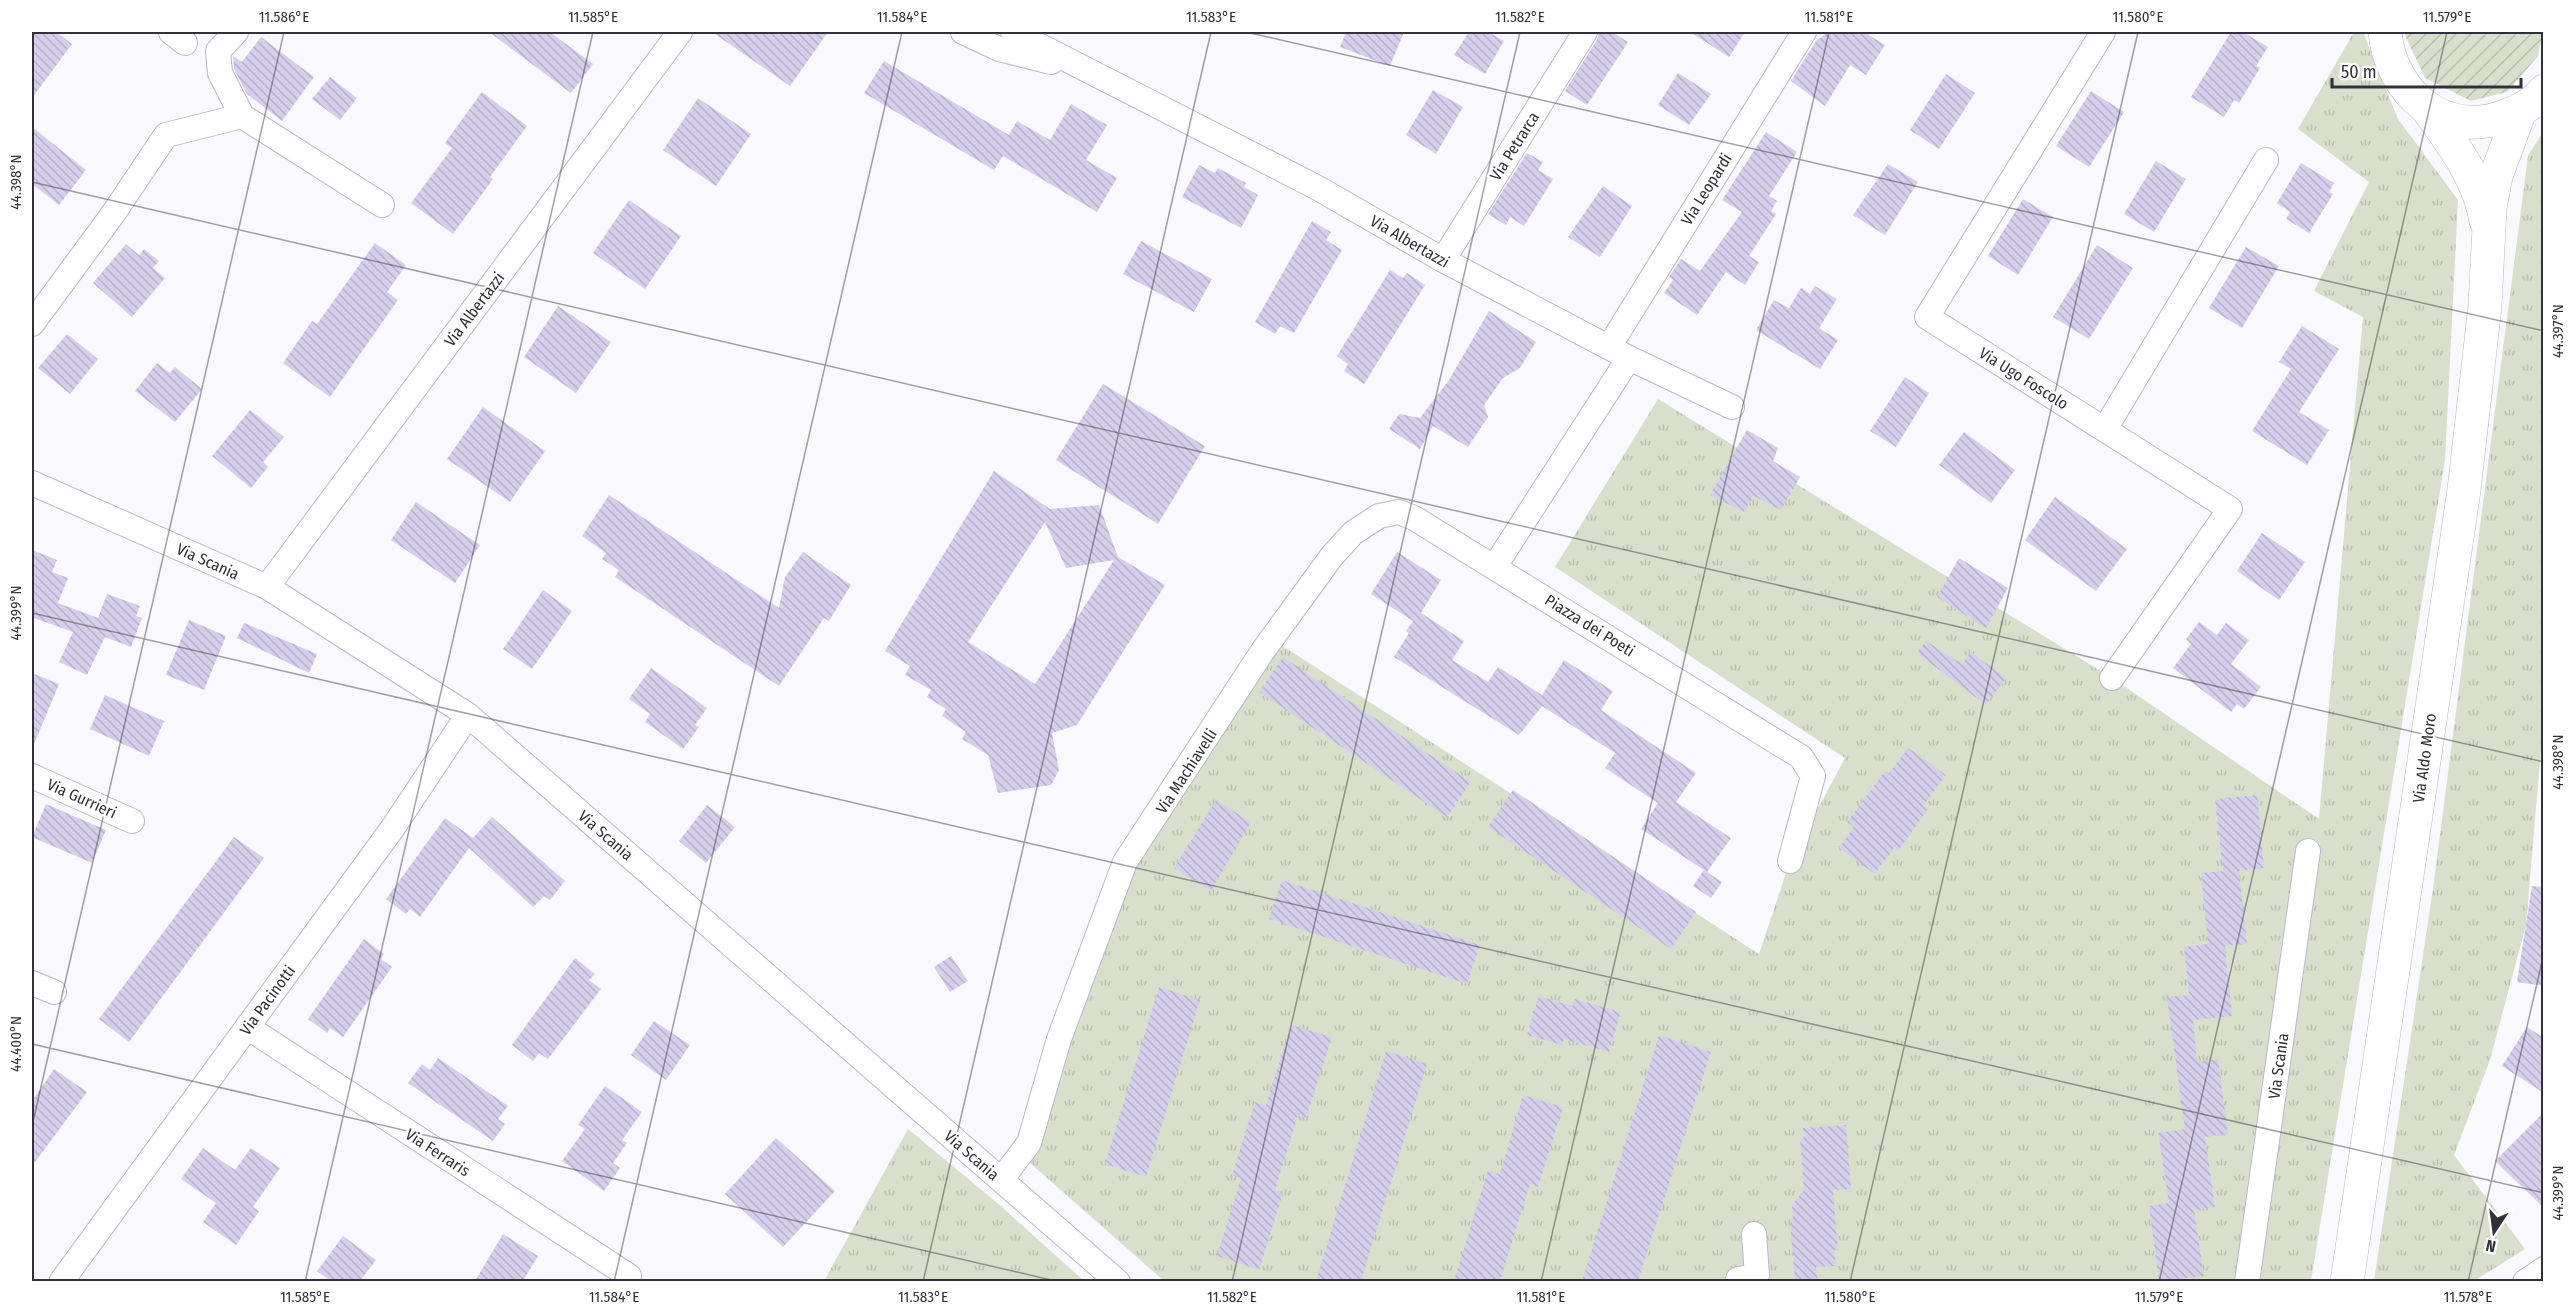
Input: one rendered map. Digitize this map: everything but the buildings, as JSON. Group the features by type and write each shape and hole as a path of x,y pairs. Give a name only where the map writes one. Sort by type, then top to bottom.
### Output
{"main road":[{"path":"2385,32 2388,54 2396,75 2409,93 2426,107 2448,118 2472,122 2497,120 2532,101"},
{"name":"Via Aldo Moro","path":"2348,1281 2464,490 2485,306 2487,234 2496,176 2532,101"},
{"name":"Via Aldo Moro","path":"2426,107 2468,170 2480,195 2487,234"}],"street":[{"path":"236,32 218,51 220,73 242,116 382,205"},
{"name":"Via Albertazzi","path":"267,587 680,32"},
{"name":"Via Albertazzi","path":"963,32 999,49 1090,71"},
{"name":"Via Albertazzi","path":"1013,32 1316,187 1443,260 1619,353 1732,406"},
{"name":"Via Petrarca","path":"1443,260 1585,32"},
{"name":"Via Leopardi","path":"1619,353 1804,32"},
{"name":"Via Ugo Foscolo","path":"2103,32 1927,316 2230,509 2112,678"},
{"path":"32,324 113,214 166,135 242,116"},
{"path":"2104,429 2266,160"},
{"path":"1495,566 1619,353"},
{"name":"Via Scania","path":"32,483 267,587 468,715 1118,1281"},
{"name":"Via Machiavelli","path":"1001,1180 1029,1143 1059,1039 1125,862 1262,652 1332,556 1353,533 1379,516 1399,512 1414,518 1495,566"},
{"name":"Piazza dei Poeti","path":"1495,566 1801,758 1813,776 1790,861"},
{"name":"Via Pacinotti","path":"61,1281 392,829 468,715"},
{"name":"Via Gurrieri","path":"32,776 132,821"},
{"name":"Via Scania","path":"2247,1281 2308,851"},
{"path":"32,983 54,992"},
{"name":"Via Ferraris","path":"247,1027 628,1279"},
{"path":"1738,1281 1738,1279 1757,1276 1754,1234"},
{"path":"2525,1281 2544,1269"}],"green space":[{"path":"2354,32 2363,32 2398,119 2458,200 2445,460 2311,1281 1164,1281 1021,1155 1125,862 1272,639 1759,954 1790,861 1845,758 1555,567 1658,399 2112,678 2319,819 2363,317 2314,291 2369,182 2298,129"},
{"path":"2406,32 2543,32 2538,56 2507,92 2471,101 2425,78 2405,35"},
{"path":"2543,132 2543,727 2526,925 2490,1060 2454,1155 2525,1249 2474,1281 2374,1281 2433,889 2528,156"},
{"path":"908,1129 1002,1207 1084,1281 824,1281"}]}
